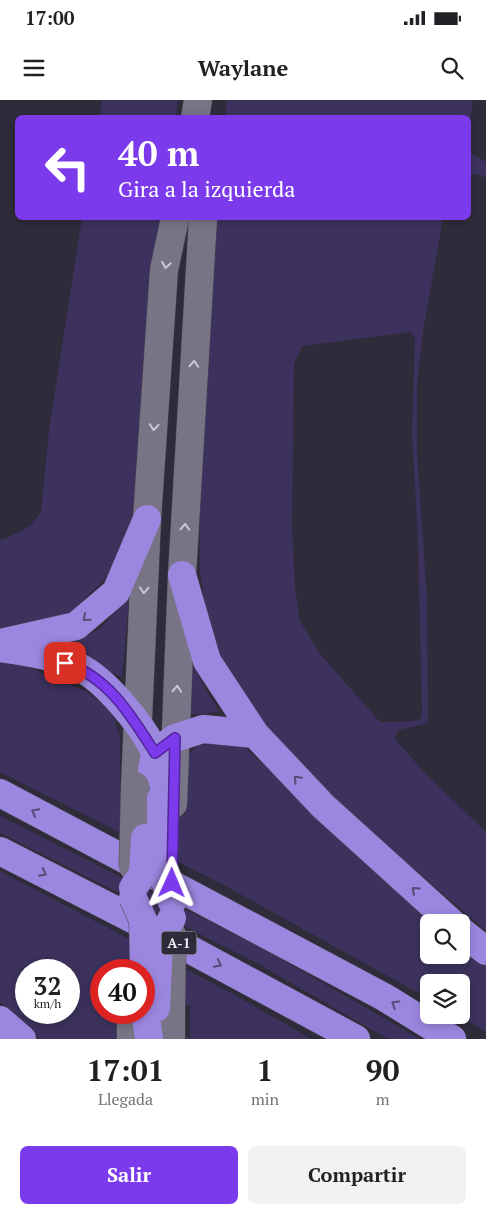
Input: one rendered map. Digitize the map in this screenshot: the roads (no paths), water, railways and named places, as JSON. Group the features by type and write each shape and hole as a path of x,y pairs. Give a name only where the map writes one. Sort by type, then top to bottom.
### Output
{"highway":[{"path":"0,643 76,626 116,592 147,520"},
{"path":"182,575 207,661 255,734 322,806 442,914"},
{"path":"0,648 37,654 79,668 112,692 137,722 165,746"},
{"path":"165,746 203,729 255,734"},
{"path":"144,959 143,920 133,893 143,874 154,794 165,746"},
{"path":"0,793 384,997 452,1039"},
{"path":"150,1025 159,942 172,910 161,870 154,794"},
{"name":"A-1","path":"0,851 163,934 356,1039"},
{"path":"470,938 486,951"},
{"path":"0,1020 22,1039"}],"street":[{"path":"196,115 198,100"},
{"path":"211,115 213,100"},
{"path":"154,794 137,722 147,520 164,270 175,220"},
{"path":"165,746 182,575 199,257 203,220"},
{"path":"132,959 133,893"}]}
